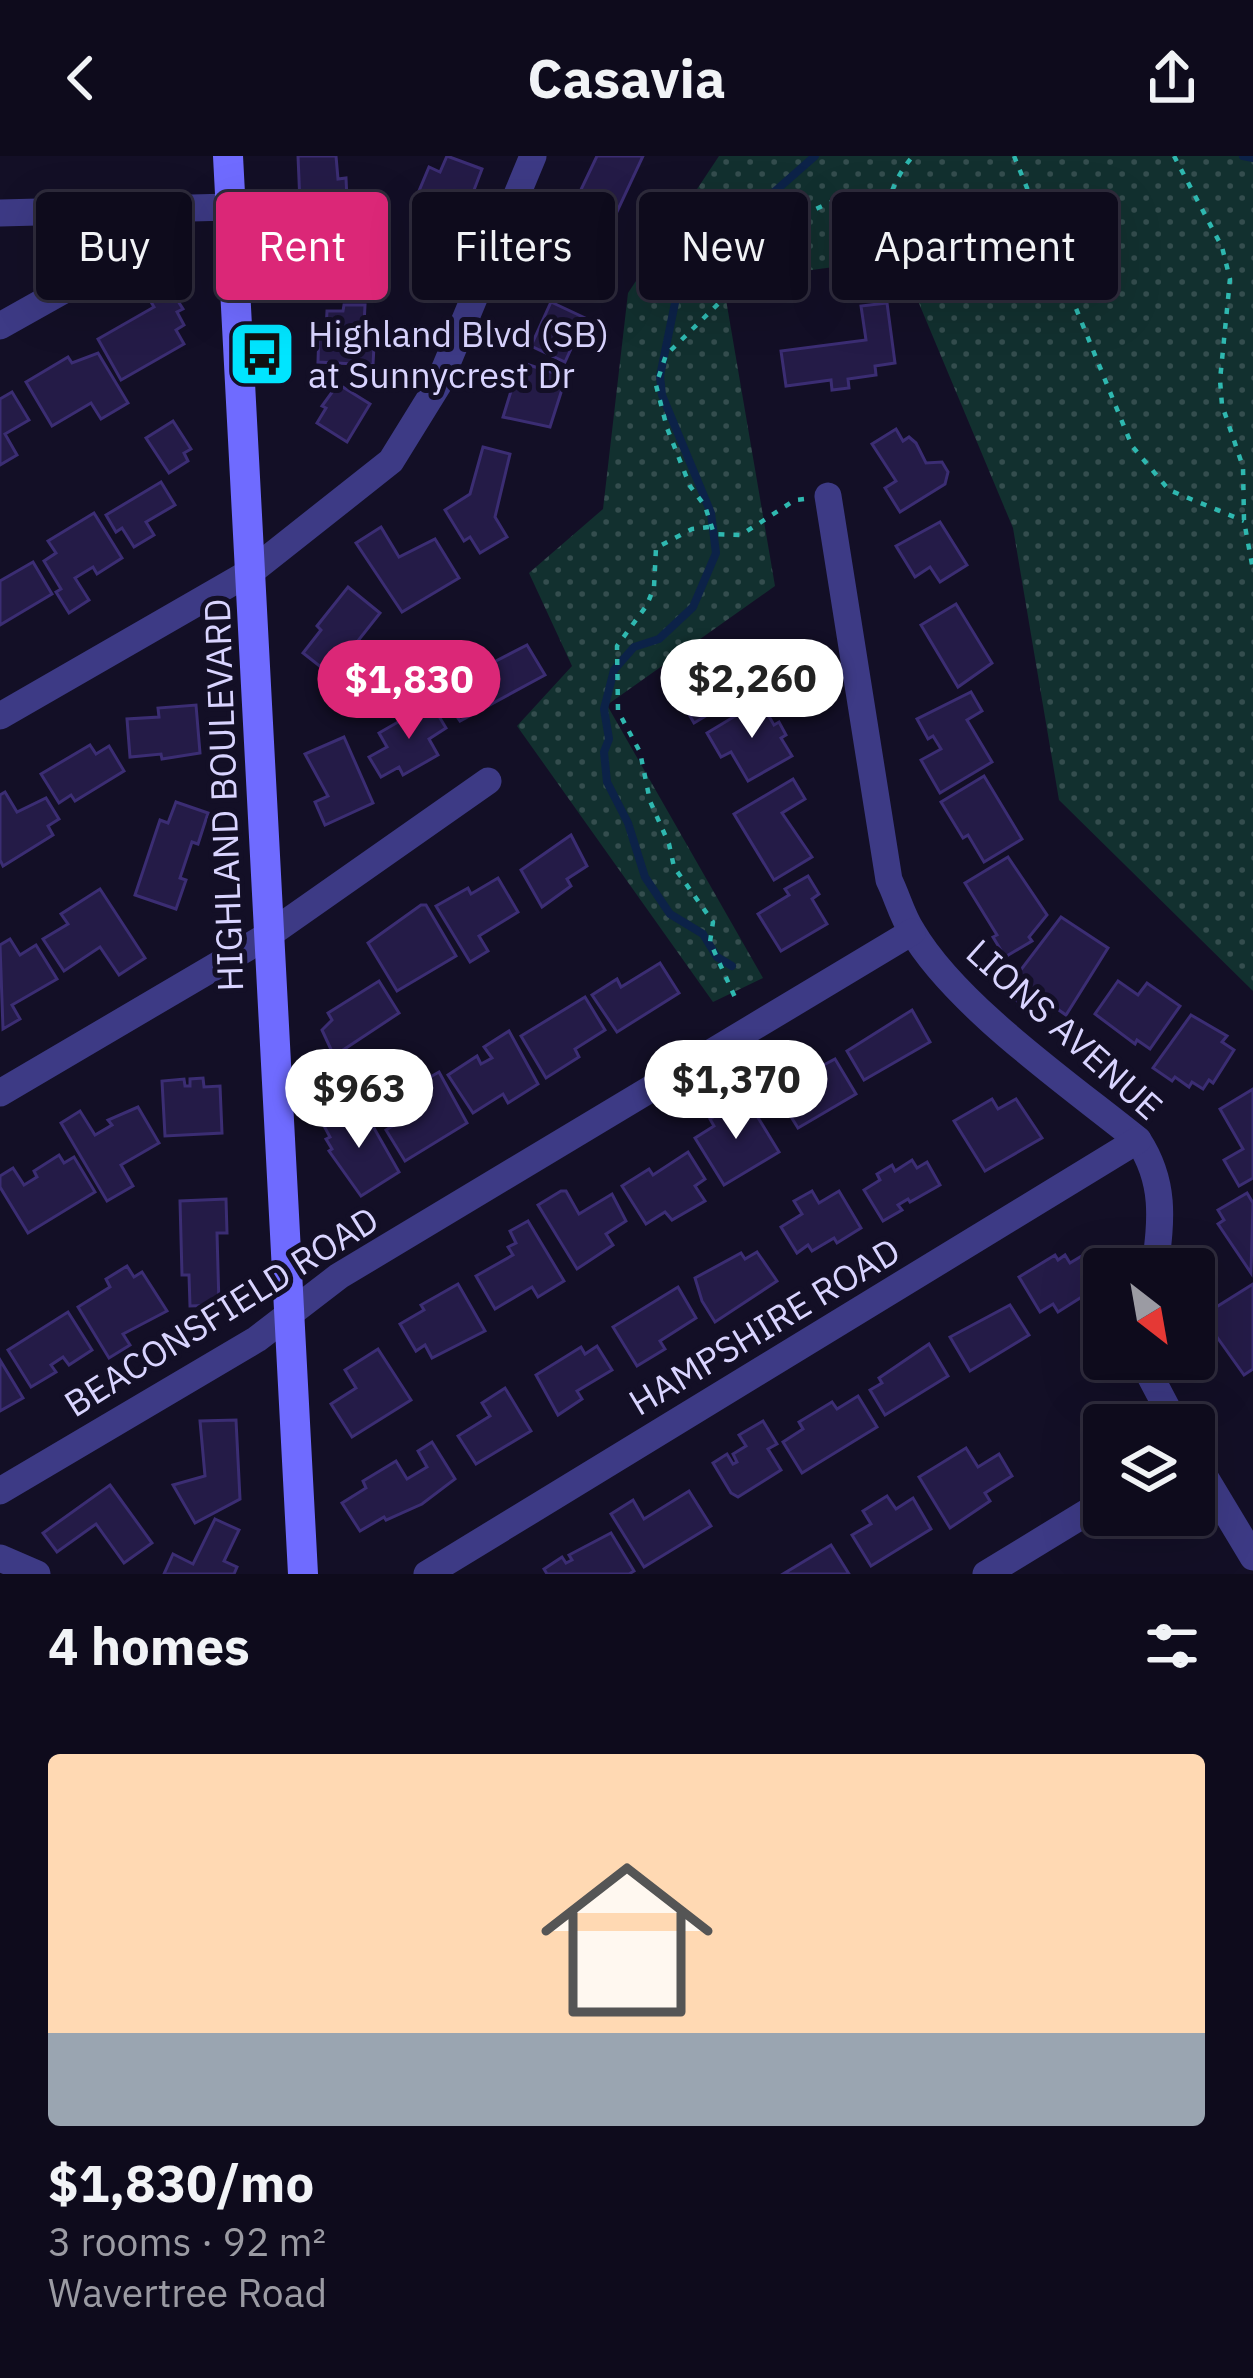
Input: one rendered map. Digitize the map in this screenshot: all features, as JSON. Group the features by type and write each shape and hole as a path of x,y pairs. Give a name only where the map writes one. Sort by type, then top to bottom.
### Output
{"street":[{"name":"HIGHLAND BOULEVARD","path":"228,156 229,192"},
{"path":"0,716 253,571 391,461 438,385 533,156"},
{"path":"0,213 36,212"},
{"path":"0,326 46,300"},
{"name":"HIGHLAND BOULEVARD","path":"236,300 303,1574"},
{"name":"LIONS AVENUE","path":"828,496 889,880 912,932 947,975 997,1025 1138,1140 1154,1164 1162,1204 1157,1248"},
{"path":"0,1093 267,936 488,781"},
{"name":"BEACONSFIELD ROAD","path":"0,1491 257,1339 338,1276 912,932"},
{"name":"HAMPSHIRE ROAD","path":"427,1574 1138,1140"},
{"path":"1215,1494 1253,1557"},
{"path":"986,1574 1083,1515"},
{"path":"0,1558 37,1574"}],"path":[{"path":"889,192 913,156"},
{"path":"1014,156 1132,446 1169,490 1244,521"},
{"path":"1174,156 1222,247 1230,279 1220,380 1222,405 1243,467 1244,521 1253,570"},
{"path":"828,496 795,500 741,535 714,534 667,428 656,385 666,355 720,302 737,265 782,219 832,202"},
{"path":"709,527 692,529 656,548 654,586 647,605 617,646 618,711 640,752 650,801 674,867 713,922 710,942 716,960 752,1028"}],"green space":[{"path":"719,156 1253,156 1253,991 1059,800 1013,528 918,300 1118,300 1118,192 832,192 832,267 808,270 808,192 695,192"},
{"path":"639,276 639,300 726,300 775,586 607,705 763,978 713,1002 517,726 572,666 529,573 603,509 628,293"}],"building":[{"path":"298,156 336,156 338,179 346,178 347,192 300,192"},
{"path":"447,156 482,169 473,192 419,191 429,167 440,172"},
{"path":"597,156 643,156 615,216 615,192 580,192"},
{"path":"150,300 177,300 184,325 176,330 184,344 121,380 98,339 154,307"},
{"path":"551,302 585,318 565,362 531,346"},
{"path":"887,303 895,363 875,366 876,375 848,379 849,388 832,390 831,380 786,386 781,351 866,340 861,306"},
{"path":"344,305 365,305 364,325 375,326 373,365 318,362 319,330 326,330 327,311 343,311"},
{"path":"98,353 128,403 101,419 91,403 52,426 26,382 68,357 72,363"},
{"path":"520,362 566,377 550,427 503,417"},
{"path":"338,384 370,404 347,442 317,423 326,408 322,406"},
{"path":"12,392 29,420 5,434 17,455 0,465 0,399"},
{"path":"173,421 191,449 184,453 188,461 169,473 146,438"},
{"path":"896,429 903,441 909,437 916,443 926,463 942,462 948,472 945,484 900,512 885,488 896,481 872,444"},
{"path":"483,447 510,454 495,517 507,537 480,553 470,537 464,541 445,510 470,494"},
{"path":"161,482 175,505 146,522 154,535 134,547 122,528 116,532 106,515"},
{"path":"94,513 122,558 97,574 93,567 75,578 89,600 69,613 44,561 56,553 48,541"},
{"path":"940,522 967,565 940,582 930,567 915,577 896,546"},
{"path":"381,527 399,557 435,539 459,578 402,612 356,543"},
{"path":"33,562 52,594 0,625 0,581"},
{"path":"348,587 380,613 353,647 358,650 343,669 338,666 331,675 303,653 321,630 317,626"},
{"path":"956,604 992,663 958,687 921,625"},
{"path":"527,645 545,675 460,721 432,680 447,671 456,684 464,679 456,665 479,651 488,665"},
{"path":"721,665 739,696 694,723 676,692"},
{"path":"971,692 982,711 967,720 992,762 940,793 921,760 941,749 933,736 928,739 917,719"},
{"path":"760,701 774,725 779,722 786,735 781,738 792,756 748,781 731,752 721,757 707,733"},
{"path":"431,703 446,728 429,739 438,755 403,775 399,767 381,777 369,757 387,747 379,733"},
{"path":"196,705 200,753 162,759 161,754 130,757 127,719 159,717 158,708"},
{"path":"344,737 373,803 325,825 315,802 328,796 305,754"},
{"path":"90,745 96,754 109,746 124,771 75,801 71,795 59,803 41,774"},
{"path":"984,776 1022,839 984,862 941,802"},
{"path":"793,779 805,799 782,813 812,857 774,880 734,814"},
{"path":"5,792 17,812 46,798 59,819 48,826 53,835 3,866 0,795"},
{"path":"176,802 208,813 180,878 186,880 176,909 135,895 160,820 168,823"},
{"path":"571,835 587,866 567,879 571,886 542,907 521,870"},
{"path":"1008,857 1047,915 1029,937 1032,941 1005,957 965,883"},
{"path":"808,876 819,894 812,899 827,924 781,951 758,914 789,895 785,889"},
{"path":"498,878 518,912 479,936 488,951 470,962 436,906"},
{"path":"100,889 145,958 119,975 100,947 64,971 43,939 68,924 61,914"},
{"path":"426,905 456,956 397,991 368,943"},
{"path":"1061,917 1108,948 1066,1015 1036,994 1027,1008 1004,992"},
{"path":"10,939 20,955 36,945 57,979 12,1005 20,1019 3,1029 0,945"},
{"path":"660,963 679,993 617,1032 592,995 617,979 621,987"},
{"path":"379,981 399,1013 334,1056 322,1030 332,1020 328,1013"},
{"path":"1118,981 1138,995 1147,983 1180,1006 1150,1049 1137,1040 1135,1044 1095,1014"},
{"path":"585,997 605,1030 575,1049 579,1057 546,1078 521,1036"},
{"path":"912,1010 930,1042 864,1080 847,1051"},
{"path":"1191,1015 1227,1036 1222,1042 1234,1050 1213,1083 1209,1080 1203,1089 1192,1082 1189,1087 1175,1077 1172,1081 1153,1068"},
{"path":"509,1031 538,1084 508,1103 503,1094 473,1113 448,1075 477,1056 481,1064 492,1058 484,1047"},
{"path":"835,1059 856,1094 798,1128 775,1091"},
{"path":"439,1072 467,1123 405,1161 386,1130 423,1107 411,1088"},
{"path":"203,1078 204,1087 220,1086 222,1133 165,1136 162,1081 184,1079 185,1086 190,1086 190,1079"},
{"path":"1253,1089 1253,1178 1239,1186 1224,1160 1243,1149 1220,1109"},
{"path":"746,1098 779,1152 724,1185 695,1138 714,1126 710,1119"},
{"path":"992,1099 998,1109 1016,1099 1042,1138 985,1171 954,1121"},
{"path":"352,1106 359,1118 366,1114 399,1172 361,1196 329,1151 326,1139 330,1137 323,1124"},
{"path":"138,1107 159,1143 121,1165 133,1186 107,1201 61,1123 80,1111 95,1135 112,1125 108,1120"},
{"path":"688,1152 705,1179 695,1186 705,1201 672,1220 665,1212 646,1224 622,1186 649,1169 653,1175"},
{"path":"59,1155 64,1163 74,1157 95,1192 28,1233 0,1187 0,1176 13,1168 24,1185 37,1177 34,1171"},
{"path":"912,1160 917,1168 927,1162 940,1185 898,1205 902,1210 883,1221 864,1190 880,1180 877,1174 892,1165 895,1171"},
{"path":"566,1191 579,1214 612,1194 626,1221 606,1234 613,1245 577,1269 538,1205"},
{"path":"812,1191 819,1203 839,1191 861,1228 837,1243 834,1238 812,1251 808,1245 797,1253 781,1227 802,1214 794,1201"},
{"path":"1247,1193 1253,1203 1251,1273 1218,1224 1224,1220 1218,1210"},
{"path":"226,1199 227,1233 217,1233 219,1305 190,1306 189,1275 182,1275 180,1201"},
{"path":"528,1221 564,1281 538,1297 532,1287 495,1309 476,1276 513,1255 508,1247 516,1243 510,1231"},
{"path":"757,1252 777,1281 715,1322 695,1278 741,1253 745,1259"},
{"path":"1055,1255 1058,1260 1065,1255 1070,1263 1083,1255 1083,1296 1058,1312 1053,1304 1040,1312 1019,1277"},
{"path":"127,1266 134,1277 142,1272 167,1311 123,1334 130,1345 109,1358 78,1307 110,1287 106,1279"},
{"path":"458,1284 485,1331 432,1358 425,1345 416,1351 400,1324 424,1310 421,1305"},
{"path":"1253,1284 1253,1369 1244,1375 1215,1334 1215,1308"},
{"path":"678,1287 696,1318 660,1341 665,1349 637,1366 613,1327"},
{"path":"1010,1305 1029,1335 970,1371 950,1337"},
{"path":"68,1312 92,1350 69,1365 63,1357 51,1365 56,1372 31,1387 8,1350"},
{"path":"929,1344 948,1376 885,1415 870,1390 882,1383 879,1378"},
{"path":"597,1346 612,1370 577,1391 582,1399 558,1415 536,1375 581,1347 585,1354"},
{"path":"378,1349 411,1400 352,1437 331,1404 356,1388 345,1370"},
{"path":"0,1360 23,1398 0,1411"},
{"path":"505,1388 531,1431 476,1464 458,1436 490,1416 482,1403"},
{"path":"858,1396 877,1427 802,1473 783,1442 803,1429 799,1422 832,1402 837,1409"},
{"path":"236,1420 240,1499 195,1523 173,1485 205,1476 200,1421"},
{"path":"763,1421 777,1444 768,1449 781,1470 738,1497 713,1463 727,1454 733,1464 737,1462 733,1454 746,1446 739,1435"},
{"path":"432,1442 455,1479 422,1504 360,1531 342,1503 366,1488 363,1481 396,1461 407,1479 427,1467 418,1451"},
{"path":"966,1448 978,1467 999,1454 1012,1476 985,1493 990,1501 950,1528 919,1477"},
{"path":"110,1485 152,1543 124,1563 96,1524 57,1552 43,1533"},
{"path":"689,1491 711,1526 644,1567 611,1514 633,1500 644,1519"},
{"path":"887,1496 896,1509 913,1498 931,1529 871,1566 852,1535 871,1524 863,1511"},
{"path":"215,1519 239,1530 224,1561 237,1567 234,1574 164,1574 173,1554 193,1564"},
{"path":"611,1533 634,1571 629,1574 547,1574 544,1569 562,1557 566,1563 572,1560 569,1555"},
{"path":"831,1545 849,1574 783,1574"}],"waterway":[{"path":"732,966 717,957 703,934 670,914 645,877 628,823 607,782 604,752 609,739 604,709 614,670 634,647 659,639 693,607 716,553 711,513 662,395 660,376 676,298 749,214 764,208 773,193 815,156"},
{"path":"1243,156 1253,158"}],"place":[{"name":"Highland Blvd (SB) at Sunnycrest Dr","path":"262,354"}]}
